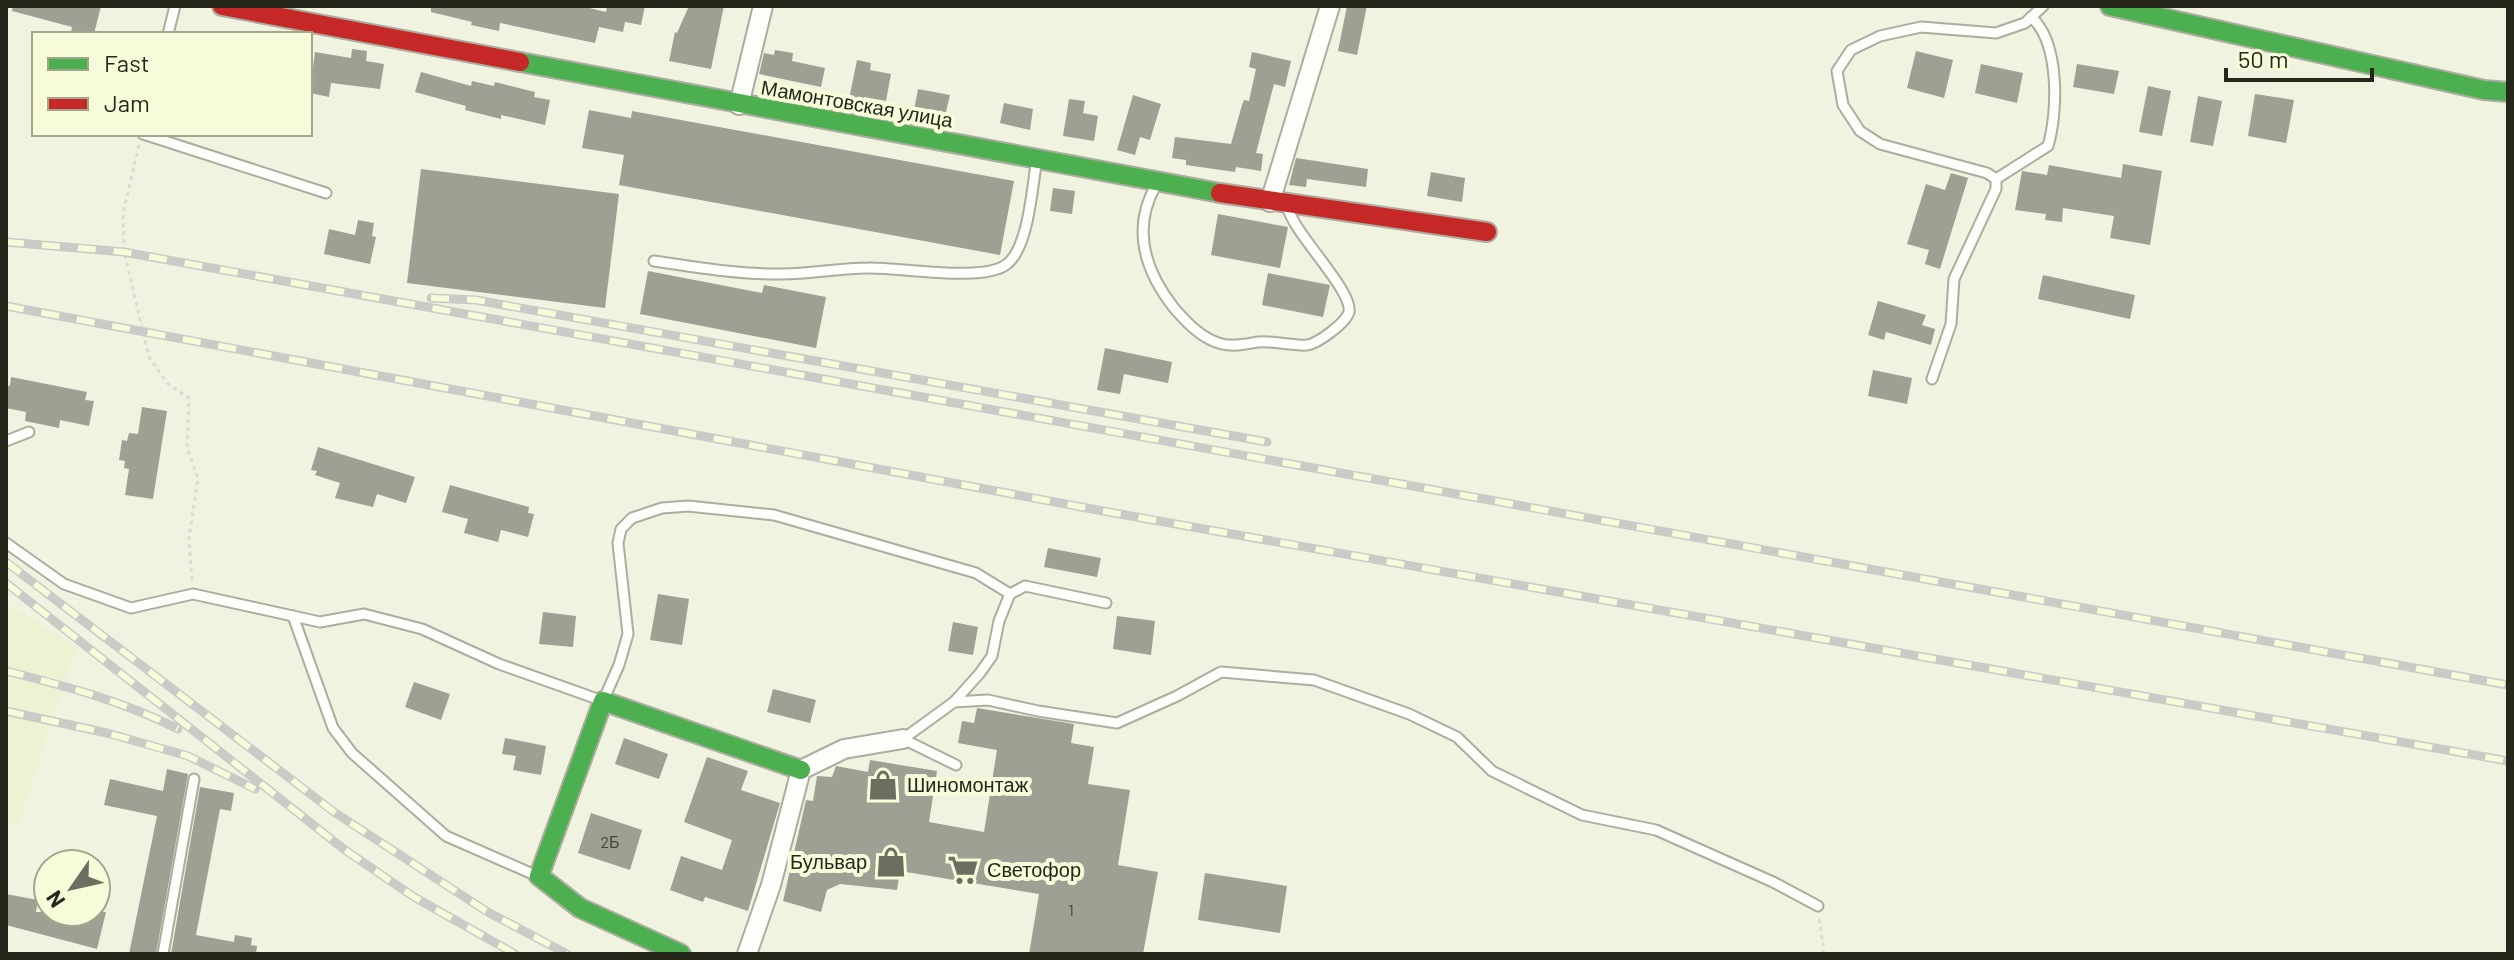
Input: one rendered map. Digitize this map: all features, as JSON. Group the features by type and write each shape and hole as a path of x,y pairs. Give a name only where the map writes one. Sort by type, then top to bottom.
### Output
{"street":[{"name":"Мамонтовская улица","path":"222,6 1278,204 1487,232"},
{"path":"739,105 763,6"},
{"path":"1278,204 1330,6"},
{"path":"2110,6 2197,21 2484,90 2508,92"},
{"path":"681,954 580,908 539,876 603,701 801,770 844,749 903,739"},
{"path":"747,954 771,885 801,770"}],"lane":[{"path":"168,32 175,6"},
{"path":"1996,179 1987,173 1880,144 1860,131 1843,105 1837,71 1851,50 1880,36 1921,27 1996,33 2025,23 2043,6"},
{"path":"1996,179 2048,146 2051,136 2053,92 2050,49 2043,27 2031,17"},
{"path":"149,136 326,193"},
{"path":"654,261 716,271 777,274 868,268 988,273 1008,264 1018,247 1025,227 1037,159"},
{"path":"1932,379 1951,324 1954,279 1996,189 1996,179"},
{"path":"1157,182 1144,214 1145,250 1150,272 1183,318 1203,336 1223,345 1260,342 1308,346 1342,324 1349,312 1347,298 1339,284 1278,204"},
{"path":"6,441 29,432"},
{"path":"6,543 64,584 131,608 193,594 320,622 364,614 422,629 499,664 603,701 619,665 628,634 618,543 621,529 632,518 662,508 688,506 774,515 976,573 1010,594"},
{"path":"956,765 903,739 954,702 980,673 992,656 999,621 1010,594 1025,586 1106,603"},
{"path":"293,616 333,728 352,753 446,836 539,876"},
{"path":"954,702 988,700 1117,723 1221,672 1314,680 1409,714 1457,737 1492,771 1582,815 1656,830 1773,882 1818,906"},
{"path":"163,954 194,779"}],"path":[{"path":"142,136 123,214 124,252 149,357 168,384 189,398 187,448 198,478 189,538 193,594"},
{"path":"1818,906 1824,949 1822,954"}],"shaded area":[{"path":"6,603 77,647 18,826 6,824"}],"building":[{"path":"13,6 101,6 94,32 71,32 72,27 12,11"},
{"path":"431,6 581,6 606,12 607,6 645,6 641,25 625,22 623,32 599,27 595,43 500,23 499,31 471,25 472,22 431,12"},
{"path":"689,6 724,6 711,69 669,61 675,32"},
{"path":"1347,6 1367,6 1357,55 1338,51"},
{"path":"352,49 367,51 366,61 384,64 380,89 331,83 329,97 312,93 315,52 351,58"},
{"path":"775,50 793,53 792,61 825,68 821,87 759,74 764,53 774,55"},
{"path":"1916,51 1953,60 1944,98 1907,88"},
{"path":"1252,52 1291,61 1285,87 1274,84 1256,153 1263,154 1261,171 1236,167 1235,172 1186,165 1186,160 1172,158 1175,137 1231,144 1244,100 1249,101 1256,69 1249,67"},
{"path":"857,60 871,63 870,70 891,74 886,101 864,97 861,107 848,104"},
{"path":"1981,64 2023,73 2017,103 1975,93"},
{"path":"2077,64 2119,71 2114,94 2073,87"},
{"path":"421,72 471,86 472,81 494,86 495,82 535,92 534,97 550,100 545,125 465,110 466,106 415,92"},
{"path":"2148,86 2171,91 2162,136 2139,132"},
{"path":"918,89 950,95 945,116 914,110"},
{"path":"2255,94 2294,100 2286,143 2248,136"},
{"path":"1133,95 1161,104 1150,140 1140,137 1135,155 1117,150"},
{"path":"2198,96 2222,101 2213,146 2190,142"},
{"path":"1069,99 1085,101 1083,113 1098,116 1094,141 1063,136"},
{"path":"1004,103 1033,109 1030,130 1000,123"},
{"path":"589,110 631,118 632,111 1014,181 1000,255 619,185 624,155 582,148"},
{"path":"1296,158 1368,169 1366,187 1307,179 1306,187 1289,185"},
{"path":"2123,164 2162,171 2150,245 2110,238 2114,216 2063,208 2062,222 2045,220 2046,214 2015,210 2022,171 2047,175 2049,165 2121,178"},
{"path":"421,169 619,194 605,308 407,283"},
{"path":"1431,172 1465,178 1462,202 1427,196"},
{"path":"1951,173 1968,178 1940,269 1925,264 1929,250 1907,244 1926,184 1945,190"},
{"path":"1053,188 1075,191 1072,214 1050,211"},
{"path":"1218,214 1288,227 1280,268 1211,255"},
{"path":"358,220 374,223 372,236 376,237 370,264 324,254 329,229 355,235"},
{"path":"648,271 762,293 764,285 826,297 816,348 640,314"},
{"path":"1268,273 1330,285 1323,317 1262,305"},
{"path":"2043,275 2135,295 2130,319 2038,299"},
{"path":"1878,301 1926,315 1922,325 1935,329 1931,345 1886,332 1884,340 1868,335"},
{"path":"1105,348 1172,362 1168,383 1124,374 1120,394 1097,390"},
{"path":"1873,370 1912,378 1907,404 1868,396"},
{"path":"11,377 87,392 85,400 94,401 89,426 60,420 59,428 25,421 26,412 6,408 6,385 10,386"},
{"path":"142,407 167,411 153,499 125,495 129,469 124,468 125,461 119,460 122,440 127,441 129,433 138,434"},
{"path":"318,447 415,477 406,503 377,494 373,507 335,498 340,483 315,475 317,471 311,470"},
{"path":"450,485 529,507 528,513 534,514 528,537 501,530 498,542 464,533 468,519 442,512"},
{"path":"1048,548 1101,558 1097,577 1044,567"},
{"path":"658,594 689,599 682,645 650,640"},
{"path":"543,612 576,616 573,647 539,644"},
{"path":"1117,616 1155,621 1151,655 1113,649"},
{"path":"953,622 978,627 973,655 948,651"},
{"path":"414,682 450,694 441,720 405,707"},
{"path":"773,689 816,700 810,723 767,712"},
{"path":"977,708 1074,724 1071,743 1094,747 1088,784 1130,790 1118,865 1158,872 1143,954 1029,954 1039,894 900,871 897,890 840,884 827,890 821,912 783,901 806,800 813,801 817,776 832,777 836,766 868,772 870,760 937,771 929,822 984,832 997,750 958,743 962,721 974,723"},
{"path":"505,738 546,746 541,775 513,770 516,756 502,754"},
{"path":"624,738 668,754 659,779 615,764"},
{"path":"707,757 748,771 741,790 780,803 748,911 705,897 703,902 670,890 681,856 722,870 732,840 684,822"},
{"path":"167,769 188,774 156,954 129,954 157,816 104,805 110,779 163,791"},
{"path":"200,787 234,793 231,811 220,809 196,935 234,942 235,935 252,938 251,945 257,946 256,954 171,954"},
{"path":"591,813 642,830 630,870 578,853"},
{"path":"1205,873 1287,886 1280,933 1198,920"},
{"path":"6,894 32,899 32,928 102,928 97,949 6,925"}],"railway":[{"path":"6,242 124,252 2508,685"},
{"path":"431,298 476,300 1267,442"},
{"path":"6,306 1103,511 2508,761"},
{"path":"6,562 334,812 486,911 567,954"},
{"path":"6,583 345,850 414,897 515,954"},
{"path":"6,671 115,702 178,729"},
{"path":"6,711 107,733 188,756 255,789"}],"traffic: fast":[{"path":"2110,6 2484,90 2508,92"},
{"path":"520,62 1220,193"},
{"path":"681,954 580,908 539,876 603,701 801,770"}],"traffic: jam":[{"path":"222,6 520,62"},
{"path":"1220,193 1487,232"}],"place":[{"name":"Шиномонтаж","path":"883,785"},
{"name":"Бульвар","path":"891,862"},
{"name":"Светофор","path":"963,870"}]}
